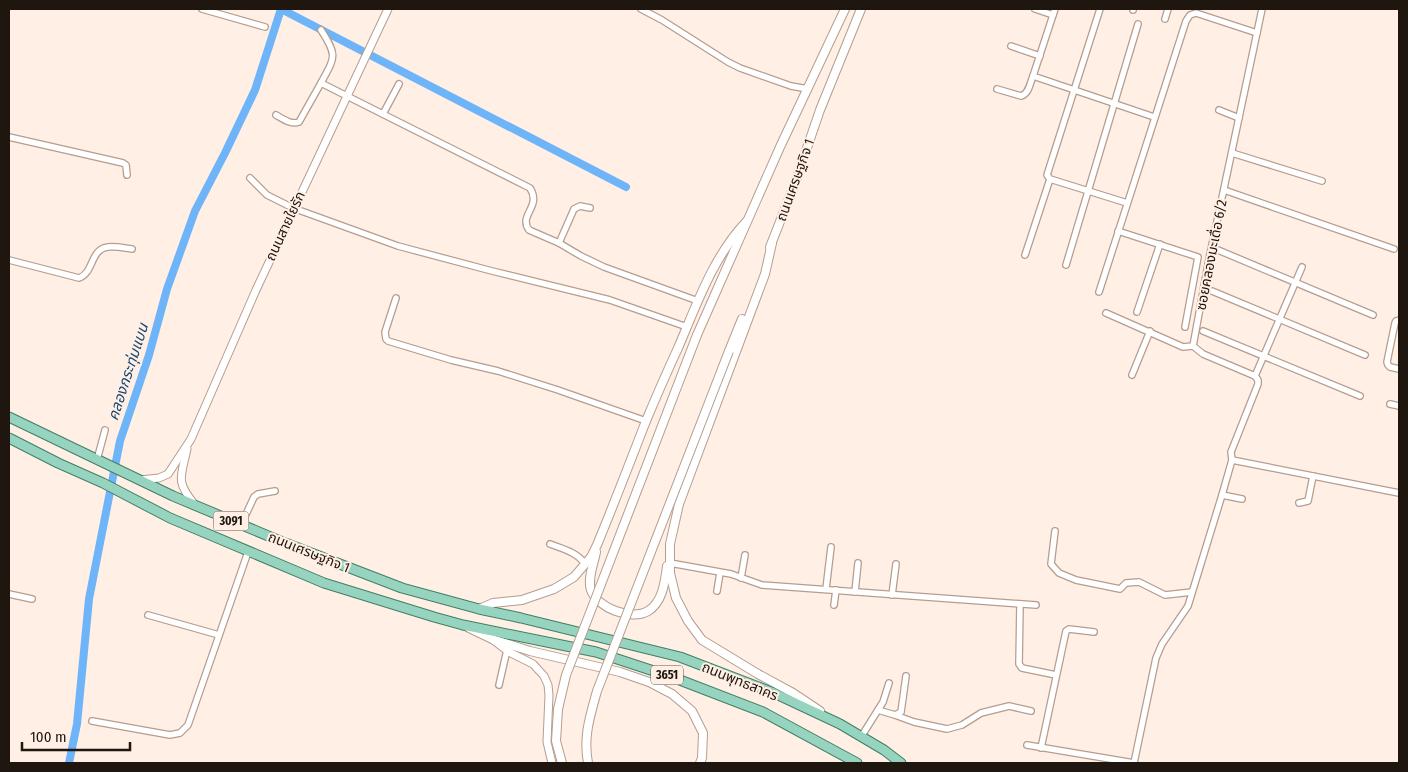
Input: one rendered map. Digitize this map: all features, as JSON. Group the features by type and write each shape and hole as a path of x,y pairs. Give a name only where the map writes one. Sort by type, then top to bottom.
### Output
{"main road":[{"name":"ถนนเศรษฐกิจ 1","path":"562,763 556,741 558,709 566,674 697,335 780,147 845,9"},
{"name":"ถนนเศรษฐกิจ 1","path":"588,763 586,751 587,724 597,691 861,9"},
{"path":"479,609 493,603 522,600 554,589 574,576 591,556 646,421 698,301 726,246 746,222"},
{"path":"604,528 593,566 591,591 603,605 621,613 638,614 647,611 657,601 664,586 670,544 679,504 765,274 772,242"},
{"name":"ถนนเศรษฐกิจ 1","path":"9,417 128,475 241,525 402,588 479,609"},
{"name":"ถนนเศรษฐกิจ 1","path":"9,438 103,483 170,518 324,584 463,625"},
{"path":"670,544 670,573 676,598 688,621 702,640 793,693 840,724"},
{"name":"ถนนพุทธสาคร","path":"479,609 680,657 774,693 840,724 884,750 901,763"},
{"name":"ถนนพุทธสาคร","path":"463,625 596,652 672,677 763,712 856,763"},
{"name":"3091","path":"463,625 492,640 620,672 649,682 672,694 692,711 703,733 700,763"}],"street":[{"path":"202,9 265,27"},
{"name":"ถนนสายใยรัก","path":"195,505 185,493 182,484 181,474 188,446 256,290 388,9"},
{"path":"641,9 662,20 728,62 791,86 808,89"},
{"path":"997,89 1020,96 1026,93 1054,12 1035,9"},
{"path":"1100,9 1047,175 1050,178 1127,203"},
{"path":"1165,19 1168,9"},
{"path":"1210,17 1212,9"},
{"name":"ซอยคลองมะเดื่อ 6/2","path":"1193,346 1209,260 1262,9"},
{"path":"1099,292 1186,21 1190,15 1196,13 1257,33"},
{"path":"1066,265 1138,24"},
{"path":"276,115 290,122 299,122 331,64 333,52 321,30"},
{"path":"1011,46 1040,56"},
{"path":"1033,76 1154,117"},
{"path":"320,83 530,188 534,199 526,219 529,230 559,243 604,267 698,301"},
{"path":"383,114 399,84"},
{"path":"1219,110 1239,118"},
{"path":"9,137 123,163 126,165 127,174"},
{"path":"1232,153 1322,181"},
{"path":"250,178 267,195 294,208 398,246 610,300 687,327"},
{"path":"1025,255 1050,178"},
{"path":"1224,190 1394,250"},
{"path":"559,243 574,209 580,206 590,208"},
{"path":"1118,231 1198,257 1185,327"},
{"path":"1137,312 1160,244"},
{"path":"9,260 79,278 87,272 93,258 103,248 132,249"},
{"path":"1218,250 1373,315"},
{"path":"1027,745 1134,763 1156,658 1162,644 1188,606 1232,460 1231,452 1258,384 1256,376 1302,267"},
{"path":"1212,291 1365,355"},
{"path":"396,298 386,332 386,339 388,341 451,360 498,371 646,421"},
{"path":"1106,313 1183,346 1193,346 1203,354 1256,376"},
{"path":"1399,320 1396,320 1387,362 1388,366 1399,369"},
{"path":"1132,375 1150,331"},
{"path":"1203,331 1360,396"},
{"path":"1390,404 1399,406"},
{"path":"97,460 105,430"},
{"name":"ถนนสายใยรัก","path":"140,480 159,478 168,474 188,446"},
{"path":"1232,460 1399,493"},
{"path":"1299,503 1308,501 1313,476"},
{"path":"241,525 254,497 258,494 274,490"},
{"path":"1222,495 1242,499"},
{"path":"1055,531 1052,564 1059,573 1076,580 1120,589 1126,582 1139,582 1166,595 1192,592"},
{"path":"550,544 576,554 585,564"},
{"path":"826,590 831,547"},
{"path":"92,721 170,734 180,733 188,725 248,552"},
{"path":"741,578 745,555"},
{"path":"670,563 741,578 762,585 1036,605"},
{"path":"855,592 858,563"},
{"path":"892,594 896,564"},
{"path":"717,590 720,573"},
{"path":"834,605 836,590"},
{"path":"9,594 32,599"},
{"path":"1020,604 1019,664 1022,668 1056,675"},
{"path":"148,615 219,635"},
{"path":"1041,748 1066,631 1069,629 1094,632"},
{"path":"492,640 533,664 544,676 548,685 549,695 546,742 552,763"},
{"path":"499,685 507,650"},
{"path":"896,715 901,712 906,676"},
{"path":"861,737 884,702 889,683"},
{"path":"878,710 914,722 947,729 962,726 981,713 1009,706 1032,711"}],"waterway":[{"path":"281,9 626,187"},
{"name":"คลองกระทุ่มแบน","path":"69,763 77,724 89,599 120,441 149,355 167,289 195,211 255,90 281,9"}]}
